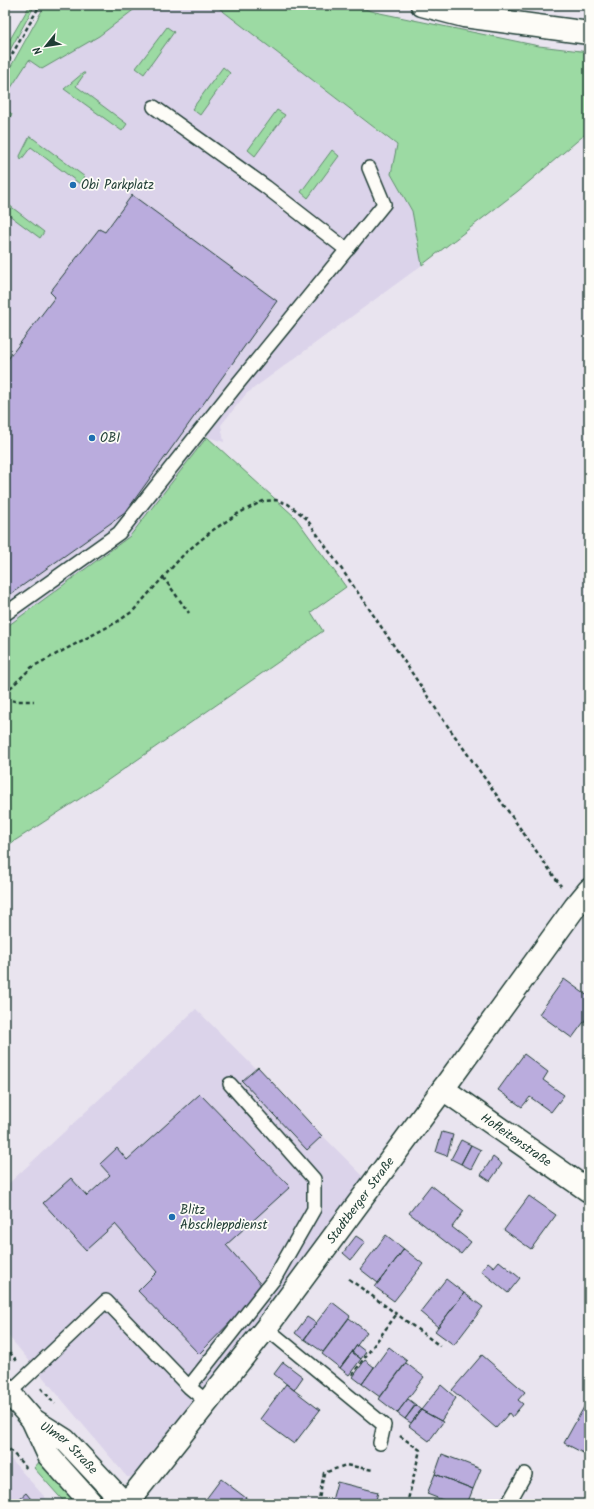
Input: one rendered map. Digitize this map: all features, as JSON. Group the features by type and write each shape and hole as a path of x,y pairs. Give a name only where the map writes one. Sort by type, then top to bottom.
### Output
{"street":[{"path":"422,5 464,16 589,33"},
{"name":"Stadtberger Straße","path":"125,1504 136,1493 266,1328 582,899"},
{"name":"Hofleitenstraße","path":"443,1089 589,1191"},
{"path":"7,1390 32,1419"},
{"name":"Ulmer Straße","path":"32,1419 65,1440 125,1504"},
{"name":"Ulmer Straße","path":"32,1419 49,1456 92,1504"}],"lane":[{"path":"154,107 266,187 347,250"},
{"path":"5,614 119,533 235,386 384,204 369,168"},
{"path":"189,1387 274,1279 314,1209 314,1179 230,1084"},
{"path":"7,1390 106,1301 189,1387 207,1402"},
{"path":"266,1328 384,1425 380,1443"},
{"path":"508,1504 525,1474"}],"path":[{"path":"5,67 40,5"},
{"path":"5,693 32,667 128,615 185,553 213,530 239,513 264,501 276,500 288,504 306,518 442,718 582,899"},
{"path":"163,577 189,613"},
{"path":"5,699 15,701 34,701"},
{"path":"349,1279 440,1346"},
{"path":"341,1390 396,1315"},
{"path":"384,1425 420,1450 407,1504"},
{"path":"318,1504 324,1473 346,1465 373,1470"}],"shaded area":[{"path":"140,5 215,5 397,146 391,174 412,211 422,265 246,394 221,425 224,442 207,437 130,536 5,628 5,77 18,53 99,36"},
{"path":"196,1009 366,1179 140,1476 127,1477 5,1332 5,1187"},
{"path":"5,1453 51,1504 5,1504"}],"green space":[{"path":"30,5 35,5 5,59 5,48"},
{"path":"45,5 140,5 99,36 42,69 29,60 5,97 5,77"},
{"path":"215,5 350,5 375,12 539,46 589,52 589,131 518,191 422,265 412,211 391,174 397,145"},
{"path":"167,27 174,32 144,74 136,68"},
{"path":"223,67 230,73 200,115 192,109"},
{"path":"83,73 85,73 76,86 127,124 122,131 64,89"},
{"path":"5,109 12,114 5,126"},
{"path":"277,110 285,115 255,156 248,150"},
{"path":"30,136 85,177 80,184 31,147 21,160 20,156"},
{"path":"332,150 339,156 308,198 301,192"},
{"path":"5,202 44,232 40,238 5,212"},
{"path":"207,437 295,517 346,587 311,612 323,631 98,787 5,847 5,628 130,536"},
{"path":"41,1460 78,1504 66,1504 34,1468"}],"building":[{"name":"OBI","path":"132,195 277,301 125,513 5,598 5,363 55,297 50,292 99,229 105,232"},
{"path":"564,979 589,997 589,1015 572,1038 539,1014"},
{"path":"524,1054 548,1072 543,1080 564,1095 551,1112 530,1097 522,1107 498,1090"},
{"path":"258,1067 322,1136 307,1150 242,1081"},
{"path":"200,1094 290,1187 226,1245 264,1288 199,1354 138,1291 157,1272 115,1224 86,1250 43,1203 71,1178 87,1196 110,1175 100,1164 117,1148 127,1160"},
{"path":"442,1132 453,1135 447,1156 436,1152"},
{"path":"461,1140 471,1145 461,1164 451,1159"},
{"path":"471,1145 481,1150 471,1169 461,1164"},
{"path":"493,1157 502,1164 490,1181 481,1175"},
{"path":"431,1185 464,1211 452,1227 471,1242 461,1254 409,1213"},
{"path":"529,1196 556,1215 531,1249 504,1230"},
{"path":"386,1235 404,1249 378,1283 360,1269"},
{"path":"356,1236 365,1242 351,1260 343,1253"},
{"path":"404,1249 423,1264 394,1301 375,1287"},
{"path":"499,1261 520,1278 508,1293 481,1271 488,1262 494,1267"},
{"path":"446,1279 464,1293 438,1327 420,1312"},
{"path":"464,1293 483,1307 454,1345 435,1331"},
{"path":"332,1302 350,1316 323,1352 304,1339"},
{"path":"307,1317 316,1323 304,1340 295,1333"},
{"path":"349,1318 367,1332 340,1368 322,1354"},
{"path":"357,1345 366,1352 361,1359 352,1352"},
{"path":"389,1347 407,1361 380,1397 362,1384"},
{"path":"352,1352 361,1359 349,1375 340,1368"},
{"path":"482,1355 525,1392 518,1400 523,1404 512,1417 509,1413 496,1428 452,1390"},
{"path":"365,1360 374,1367 362,1384 353,1377"},
{"path":"283,1362 303,1377 294,1390 274,1374"},
{"path":"406,1363 424,1377 397,1413 379,1399"},
{"path":"286,1384 320,1410 294,1444 260,1419"},
{"path":"441,1385 456,1398 441,1421 421,1410"},
{"path":"589,1398 589,1456 564,1443"},
{"path":"408,1399 416,1405 405,1419 397,1413"},
{"path":"415,1405 421,1410 411,1423 405,1419"},
{"path":"421,1410 443,1422 429,1441 409,1426"},
{"path":"442,1454 481,1469 473,1489 435,1474"},
{"path":"435,1474 473,1489 467,1504 453,1504 427,1494"},
{"path":"221,1479 254,1504 203,1503"},
{"path":"337,1482 378,1492 375,1504 331,1504"},
{"path":"26,1493 35,1504 13,1504"},
{"path":"540,1499 549,1504 538,1504"}],"place":[{"name":"Obi Parkplatz","path":"73,185"},
{"name":"OBI","path":"92,438"},
{"name":"Blitz Abschleppdienst","path":"172,1217"}]}
